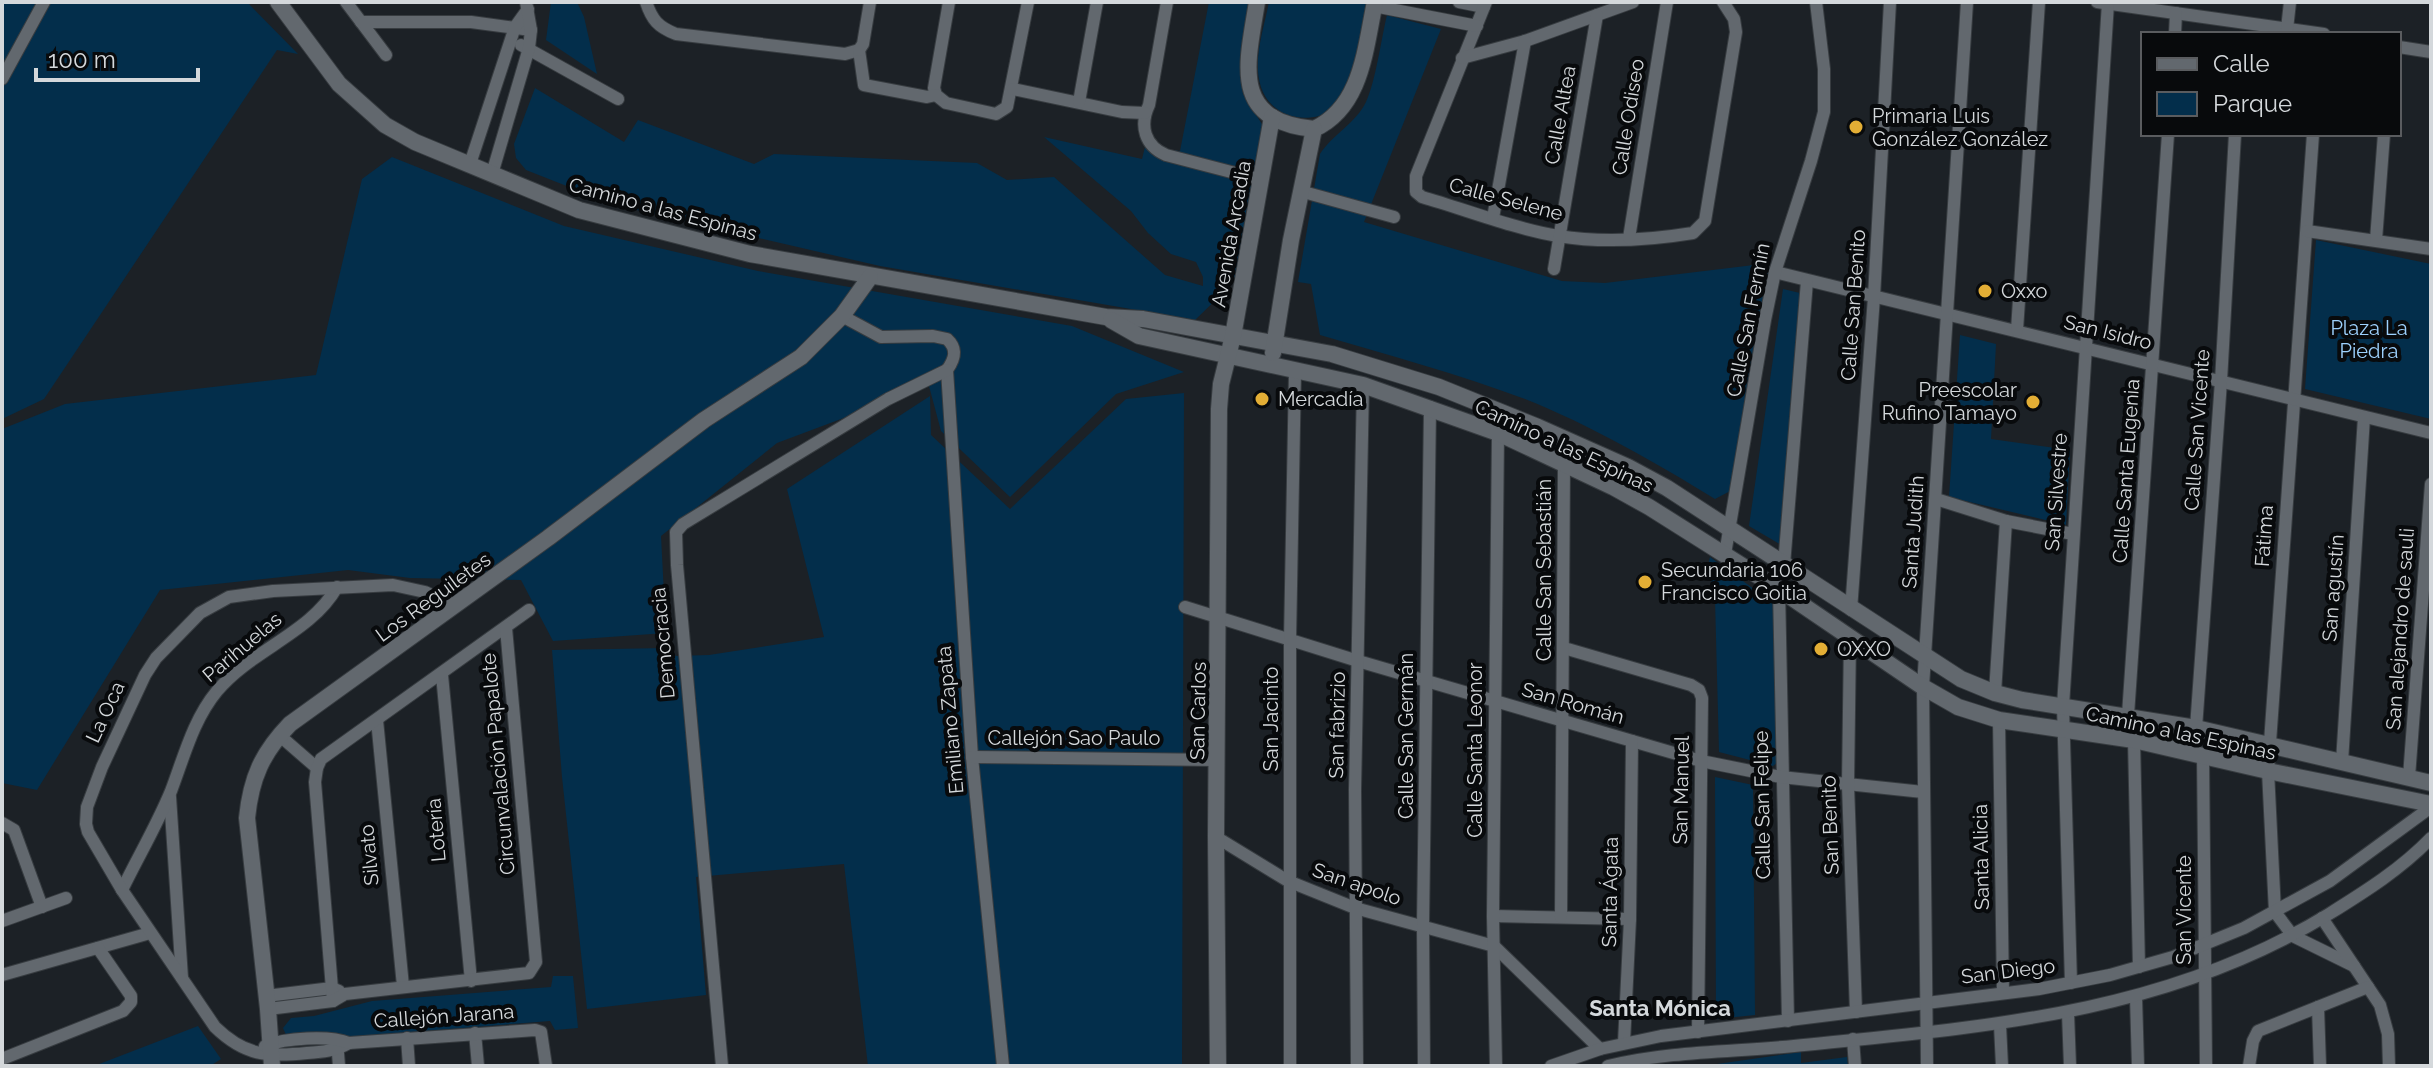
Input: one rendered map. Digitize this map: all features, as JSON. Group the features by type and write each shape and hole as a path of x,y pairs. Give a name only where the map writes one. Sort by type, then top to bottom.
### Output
{"street":[{"path":"2,79 44,2"},
{"name":"Camino a las Espinas","path":"278,2 339,84 385,125 415,142 590,215 750,254 870,277 1106,317 1143,319 1332,354 1439,387 1628,467 1667,488 1924,657 1961,679 1995,693 2269,743 2431,783"},
{"path":"346,2 386,55"},
{"path":"646,2 651,17 661,28 676,34 845,54 859,50 863,44 870,2"},
{"path":"859,50 864,85 927,97 935,91 949,2"},
{"path":"935,91 946,103 996,114 1007,107 1028,2"},
{"path":"1079,102 1097,2"},
{"path":"1167,2 1145,113 1147,136 1154,150 1262,180"},
{"path":"1257,2 1247,64 1251,94 1261,109 1285,125 1314,129 1337,114 1353,93 1374,4 1477,26"},
{"path":"1459,2 1485,4"},
{"path":"1462,58 1525,41 1633,2"},
{"name":"Calle Odiseo","path":"1629,238 1667,2"},
{"name":"Calle Selene","path":"1485,4 1415,185 1416,192 1422,197 1560,236 1591,239 1693,233 1705,221 1736,32 1734,19 1723,2"},
{"name":"Calle San Fermín","path":"1725,554 1775,272 1824,112 1824,69 1816,2"},
{"name":"Calle San Benito","path":"1851,610 1874,297 1890,2"},
{"name":"Santa Judith","path":"1927,1066 1924,657 1967,2"},
{"path":"2017,330 2039,2"},
{"path":"2287,29 2290,2"},
{"path":"2103,3 2176,13 2242,28 2307,32"},
{"name":"San Silvestre","path":"2071,983 2062,729 2086,347 2103,3"},
{"path":"470,164 515,27 527,5"},
{"path":"492,174 529,48 531,30 527,5"},
{"path":"2175,32 2176,13"},
{"name":"Calle Altea","path":"1554,269 1597,15"},
{"path":"361,22 471,22 531,30"},
{"path":"1493,218 1525,41"},
{"path":"511,42 529,48 618,99"},
{"path":"2401,47 2431,52"},
{"path":"1013,89 1132,114 1145,113"},
{"name":"Avenida Arcadia","path":"1227,357 1272,117"},
{"path":"1270,367 1300,191 1314,129"},
{"name":"Calle Santa Eugenia","path":"2128,715 2168,136"},
{"name":"Calle San Vicente","path":"2196,728 2235,136"},
{"name":"Fátima","path":"2275,912 2269,743 2313,136"},
{"path":"2376,240 2384,136"},
{"path":"1300,191 1394,217"},
{"path":"2307,231 2431,249"},
{"name":"San Isidro","path":"1775,272 2431,433"},
{"name":"Los Reguiletes","path":"271,1056 247,818 249,794 270,745 325,698 626,481 704,420 801,357 842,316 870,277"},
{"path":"1784,565 1807,281"},
{"name":"Emiliano Zapata","path":"842,316 881,337 933,336 947,339 955,350 947,370 972,757 1003,1066"},
{"name":"Camino a las Espinas","path":"1106,317 1139,336 1363,385 1498,433 1625,494 1725,554 1923,687 1958,707 1999,720 2134,740 2431,806"},
{"name":"San Carlos","path":"1218,1066 1219,409 1227,357"},
{"name":"Democracia","path":"722,1066 676,532 683,524 841,427 947,370"},
{"name":"San Jacinto","path":"1290,1066 1288,881 1295,372"},
{"name":"San fabrizio","path":"1357,1066 1355,908 1363,385"},
{"name":"Calle San Germán","path":"1424,1066 1430,407"},
{"name":"San agustín","path":"2342,762 2364,417"},
{"name":"Calle Santa Leonor","path":"1496,1066 1493,916 1498,433"},
{"name":"Calle San Sebastián","path":"1561,917 1564,464"},
{"name":"San alejandro de sauli","path":"2409,777 2431,484"},
{"path":"1936,499 2006,521 2073,534"},
{"path":"1995,693 2006,521"},
{"name":"La Oca","path":"271,1056 239,1047 215,1027 150,933 88,832 86,816 102,767 133,697 156,658 200,613 229,597 383,585 408,587 455,606"},
{"name":"Parihuelas","path":"122,890 169,794 193,730 206,705 251,660 324,607 337,587"},
{"name":"Calle San Felipe","path":"1779,589 1788,1021"},
{"name":"San Román","path":"1185,607 1701,761 1781,777 1923,792"},
{"path":"506,628 529,610"},
{"name":"Circunvalación Papalote","path":"317,768 321,759 506,628"},
{"name":"Circunvalación Papalote","path":"332,994 529,973 536,962 506,628"},
{"name":"San Benito","path":"1850,637 1848,785 1856,1012"},
{"name":"San Manuel","path":"1564,648 1691,685 1699,690 1702,698 1698,1032"},
{"name":"Lotería","path":"442,675 471,981"},
{"name":"Silvato","path":"377,720 403,986"},
{"name":"Santa Alicia","path":"1999,720 2003,993"},
{"path":"267,1003 332,994 315,782 317,768 279,735"},
{"path":"2134,740 2139,967"},
{"name":"Santa Ágata","path":"1624,1043 1630,919 1632,741"},
{"name":"San Vicente","path":"2203,754 2206,1066"},
{"name":"Callejón Sao Paulo","path":"972,757 1217,760"},
{"name":"Parihuelas","path":"169,794 182,979"},
{"name":"San Diego","path":"1551,1066 1624,1043 2071,983 2139,967 2204,946 2275,912 2330,881 2431,806"},
{"path":"2,823 14,830 42,907"},
{"name":"San apolo","path":"1216,837 1288,881 1355,908 1494,946"},
{"path":"1617,1065 1661,1055 2000,1025 2136,997 2205,975 2293,936 2396,870 2431,838"},
{"path":"2,921 66,898"},
{"path":"2275,912 2293,936 2354,966"},
{"path":"1493,916 1630,919"},
{"path":"2322,918 2380,1005 2385,1020 2389,1066"},
{"path":"2,975 150,933"},
{"path":"1494,946 1600,1049"},
{"path":"2,1059 128,1007 131,996 98,948"},
{"path":"2249,1066 2258,1031 2368,987"},
{"path":"2136,997 2138,1066"},
{"path":"2318,1007 2320,1066"},
{"path":"2068,1013 2070,1066"},
{"path":"2000,1025 2002,1066"},
{"name":"Callejón Jarana","path":"271,1056 341,1044 535,1030 541,1032 546,1066"},
{"path":"475,1033 478,1066"},
{"path":"407,1038 409,1066"},
{"path":"1853,1039 1855,1066"},
{"path":"339,1066 341,1044"}],"green space":[{"path":"2,2 247,2 298,54 277,50 44,399 2,419"},
{"path":"551,2 577,2 584,17 597,74 546,40"},
{"path":"1209,2 1252,2 1241,80 1243,94 1265,129 1237,274 1225,291 1195,320 880,266 615,205 526,170 516,158 514,144 535,88 624,142 638,120 754,164 774,154 977,163 1007,180 1054,177 1165,275 1203,286 1203,277 1196,262 1171,254 1148,233 1131,211 1044,137 1142,159 1145,147 1180,151"},
{"path":"1269,2 1368,2 1355,79 1344,100 1333,110 1306,118 1292,116 1268,101 1261,87 1258,66"},
{"path":"1387,15 1441,29 1364,222 1562,281 1605,283 1754,265 1772,269 1734,489 1715,499 1622,445 1525,399 1320,335 1311,284 1298,282 1320,154 1366,102"},
{"path":"392,157 564,226 758,271 1072,326 1184,372 1116,394 1010,497 941,431 929,386 777,443 661,536 666,633 553,641 521,580 410,578 348,570 160,590 37,790 2,783 2,429 65,404 316,375 362,179"},
{"name":"Plaza La Piedra","path":"2316,240 2431,264 2431,419 2305,389"},
{"path":"1783,289 1800,293 1783,546 1749,526"},
{"path":"1960,335 1996,344 1991,439 2070,450 2066,525 1949,497"},
{"path":"1184,393 1182,1066 868,1066 844,864 696,877 706,995 587,1009 552,650 668,648 676,656 709,655 824,637 787,489 930,396 931,435 1010,509 1126,399"},
{"path":"1710,557 1773,603 1779,761 1773,766 1719,752 1715,599 1708,566"},
{"path":"1715,777 1753,785 1755,1015 1716,1019"},
{"path":"553,976 573,976 578,1028 555,1030 550,1021 360,1036 287,1037 283,1028 291,1018 314,1016 372,1001 551,987"},
{"path":"198,1026 221,1059 210,1066 94,1066"},
{"path":"1801,1052 1801,1063 1847,1057 1848,1066 1703,1066"}],"place":[{"name":"Primaria Luis González González","path":"1856,127"},
{"name":"Oxxo","path":"1985,291"},
{"name":"Mercadía","path":"1262,399"},
{"name":"Preescolar Rufino Tamayo","path":"2033,402"},
{"name":"Secundaria 106 Francisco Goitia","path":"1645,582"},
{"name":"OXXO","path":"1821,649"}],"district":[{"name":"Santa Mónica","path":"1660,1008"}]}
